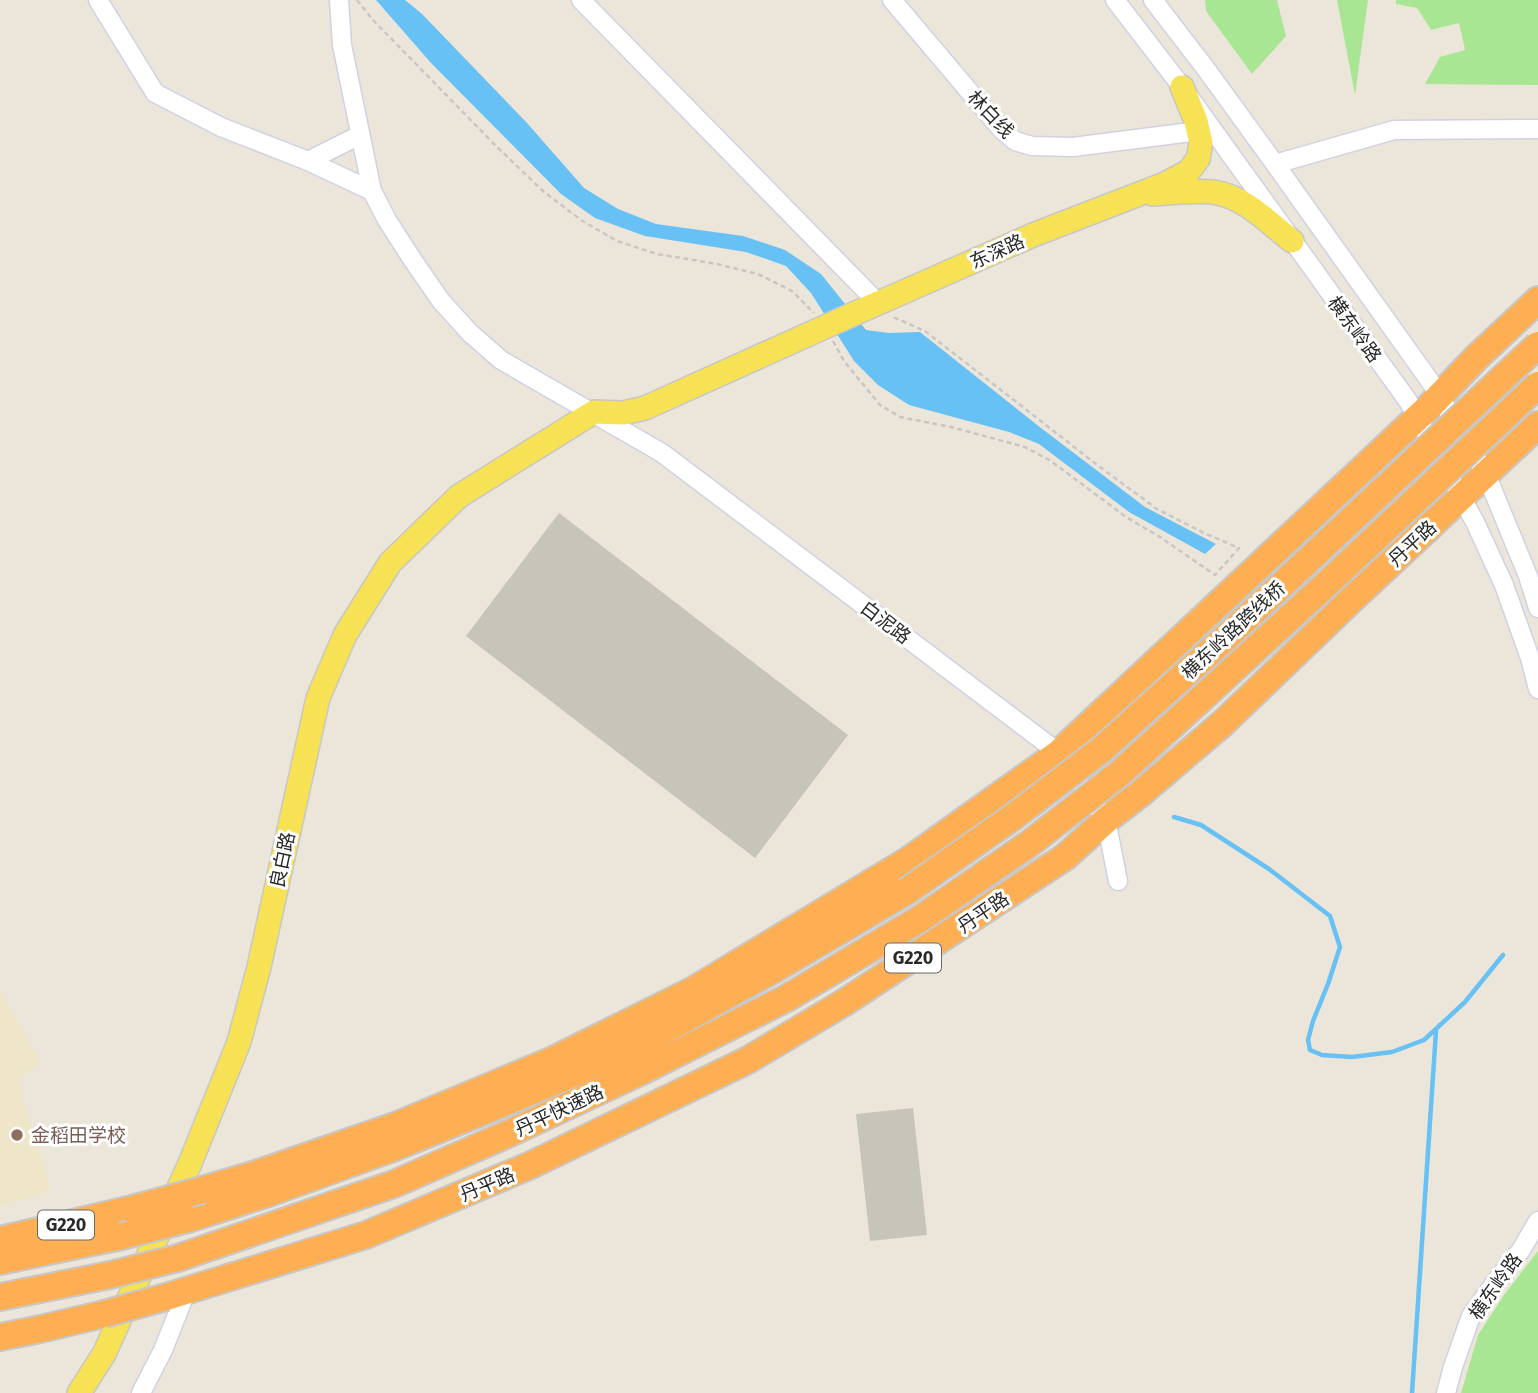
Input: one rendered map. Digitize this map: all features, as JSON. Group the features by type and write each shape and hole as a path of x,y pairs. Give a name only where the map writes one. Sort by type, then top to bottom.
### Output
{"highway":[{"name":"G220","path":"0,1240 132,1209 253,1175 395,1126 553,1060 692,991 909,860 1059,753 1417,418 1476,357 1538,300"},
{"name":"横东岭路跨线桥","path":"907,891 1013,817 1101,750 1223,640 1538,345"},
{"name":"横东岭路跨线桥","path":"920,919 1028,844 1119,774 1538,385"},
{"name":"丹平路","path":"176,1295 366,1235 531,1165 748,1060 845,1002 1065,857 1223,723 1538,425"},
{"name":"丹平快速路","path":"0,1261 122,1236 188,1219 393,1148 499,1105 629,1050 907,891"},
{"name":"丹平快速路","path":"0,1297 178,1258 394,1184 640,1072 788,998 920,919"},
{"path":"393,1148 482,1089"},
{"path":"394,1184 531,1165"},
{"name":"G220","path":"0,1337 176,1295"}],"main road":[{"name":"东深路","path":"826,328 1033,235 1165,184 1189,171 1198,159 1206,131 1182,87"},
{"name":"东深路","path":"1139,194 1214,192 1248,206 1292,241"},
{"path":"594,412 623,413 645,408 826,328"},
{"name":"良白路","path":"79,1393 104,1354 191,1161 239,1041 259,967 318,698 345,635 390,563 459,496 594,412"}],"street":[{"path":"98,0 155,93 221,127 308,161 372,191"},
{"name":"白泥路","path":"339,0 339,22 372,191 387,220 441,301 470,333 501,360 662,453 1059,753 1106,820 1118,881"},
{"path":"339,22 355,0"},
{"path":"581,0 868,307"},
{"name":"林白线","path":"892,0 1002,130 1015,141 1032,146 1073,147 1206,131"},
{"path":"1115,0 1182,87"},
{"name":"横东岭路","path":"1153,0 1275,164 1439,396 1486,474 1528,576 1538,608"},
{"path":"1275,164 1394,130 1538,129"},
{"name":"横东岭路","path":"1206,131 1292,241 1408,401 1475,522 1504,585 1530,658 1538,690"},
{"path":"308,161 360,135"},
{"name":"横东岭路","path":"1446,1393 1471,1316 1521,1250 1538,1222"},
{"path":"141,1393 163,1350 176,1295"}],"path":[{"path":"355,0 496,146 544,192 581,220 617,241 657,254 758,274 792,291 826,328 845,361 880,405 900,416 1025,447 1051,461 1126,517 1215,575 1239,548 1157,509 925,331 868,307"}],"shaded area":[{"name":"金稻田学校","path":"0,989 41,1063 18,1079 51,1191 0,1206"}],"green space":[{"path":"1205,0 1277,0 1286,36 1252,74 1206,11"},
{"path":"1337,0 1368,0 1355,95"},
{"path":"1396,0 1538,0 1538,85 1425,84 1440,57 1465,50 1459,23 1431,30 1417,8 1396,4"},
{"path":"1538,1251 1538,1393 1461,1393 1478,1335"}],"water":[{"path":"376,0 405,0 422,14 527,123 584,188 618,209 656,224 743,236 785,250 821,274 866,330 889,333 920,332 1145,507 1216,544 1205,554 1129,512 1039,444 1009,432 909,405 878,385 854,361 811,293 786,266 746,252 645,236 595,218 561,194 431,63"}],"building":[{"path":"559,513 848,735 755,858 466,636"},
{"path":"913,1108 927,1235 870,1241 856,1114"}],"waterway":[{"path":"1174,817 1201,825 1269,869 1330,916 1340,947 1313,1021 1308,1040 1310,1050 1322,1055 1352,1057 1392,1052 1424,1040 1465,1002 1503,955"},
{"path":"1412,1393 1436,1031"}],"place":[{"name":"金稻田学校","path":"17,1135"}]}
